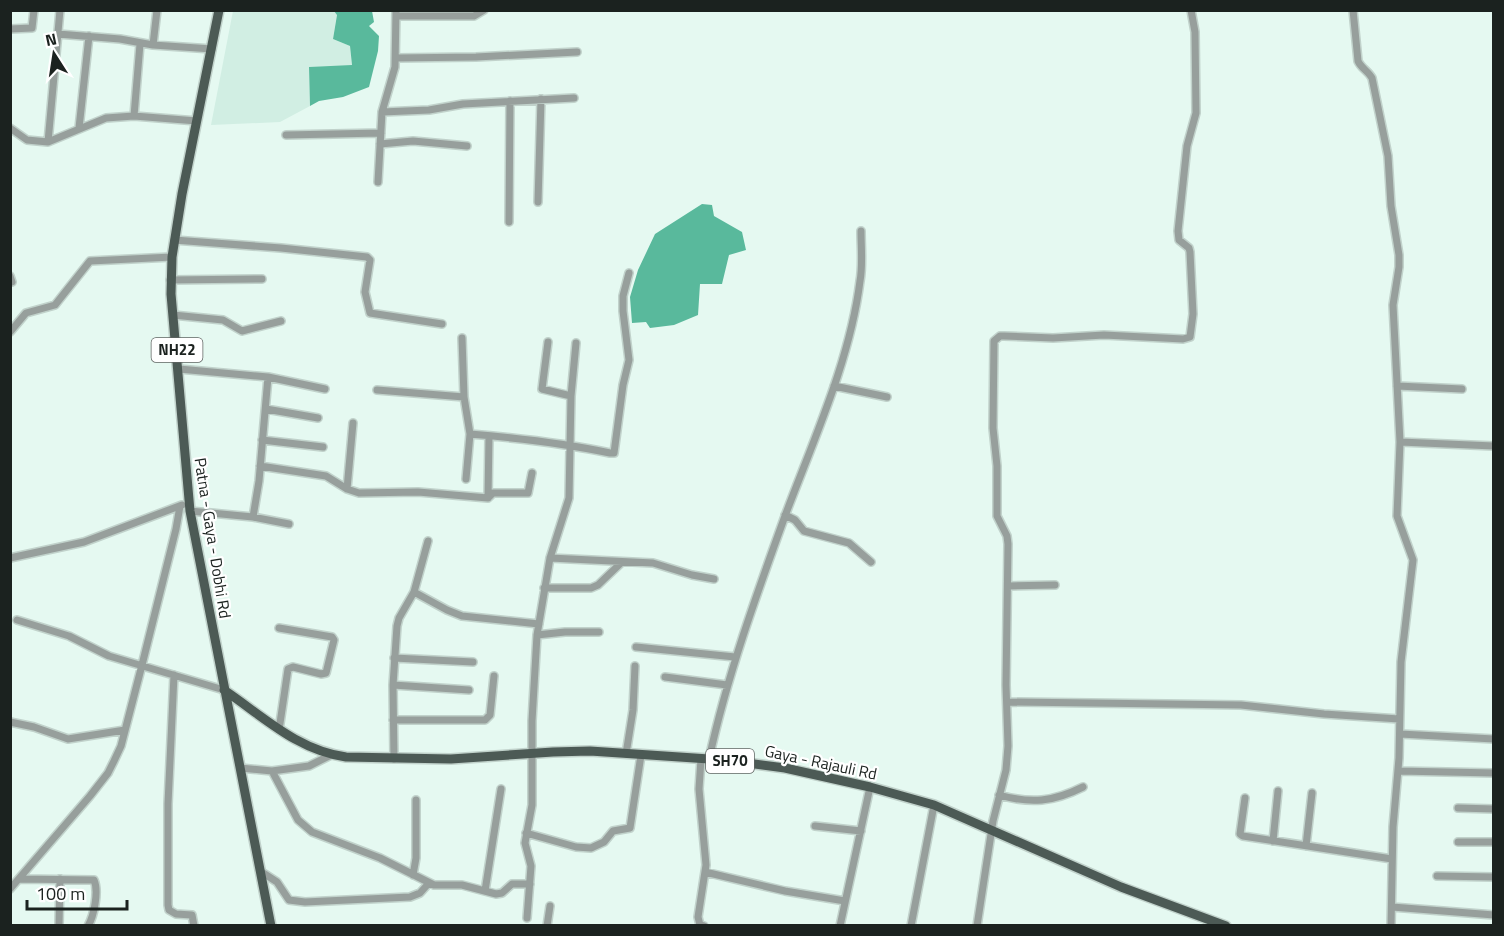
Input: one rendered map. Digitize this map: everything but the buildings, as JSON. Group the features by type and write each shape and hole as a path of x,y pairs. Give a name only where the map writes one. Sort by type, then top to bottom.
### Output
{"main road":[{"name":"Patna - Gaya - Dobhi Rd","path":"219,10 182,194 170,280 179,369 185,503 190,511 271,926"},
{"name":"Gaya - Rajauli Rd","path":"224,690 302,744 331,755 362,759 476,759 571,751 626,754 705,759 785,768 870,787 934,805 1121,887 1226,926"}],"street":[{"path":"10,29 32,28 34,10"},
{"path":"48,142 60,10"},
{"path":"153,45 157,10"},
{"path":"378,182 382,112 396,58 396,13 474,16 484,10"},
{"path":"977,926 992,830 1006,770 1008,746 1008,544 1007,536 997,516 997,466 993,428 994,344 996,338 1004,336 1053,338 1104,335 1183,339 1190,337 1193,314 1190,252 1189,248 1179,240 1178,231 1187,146 1196,113 1195,32 1191,10"},
{"path":"1353,10 1358,61 1372,78 1388,156 1391,206 1399,255 1393,305 1400,442 1397,516 1408,543 1413,568 1403,639 1391,926"},
{"path":"58,34 140,44 212,49"},
{"path":"79,128 89,36"},
{"path":"134,116 140,44"},
{"path":"396,58 577,52"},
{"path":"382,112 429,110 463,104 574,98"},
{"path":"538,202 541,99"},
{"path":"508,222 510,101"},
{"path":"10,128 27,140 48,142 106,118 134,116 197,121"},
{"path":"286,135 381,133"},
{"path":"380,144 413,141 467,146"},
{"path":"704,926 700,925 698,917 705,872 699,789 705,759 735,657 834,386 854,322 861,279 861,231"},
{"path":"174,240 367,257 370,260 365,296 370,313 442,324"},
{"path":"10,332 26,313 55,305 90,261 172,257"},
{"path":"470,434 571,445 614,453 623,385 629,360 623,296 629,273"},
{"path":"170,280 262,279"},
{"path":"173,315 222,320 242,332 281,321"},
{"path":"462,338 464,398 470,434 466,479"},
{"path":"548,342 542,389 571,396"},
{"path":"526,918 531,866 525,849 532,805 531,721 537,634 550,558 569,498 571,396 576,343"},
{"path":"179,369 268,377 325,389"},
{"path":"253,517 268,377"},
{"path":"834,386 887,397"},
{"path":"1397,386 1462,389"},
{"path":"376,390 464,398"},
{"path":"266,410 318,418"},
{"path":"347,489 353,423"},
{"path":"489,435 489,497"},
{"path":"262,440 323,447"},
{"path":"1400,442 1494,446"},
{"path":"260,466 326,476 347,489 359,493 418,492 486,498 493,492 528,493 532,473"},
{"path":"10,558 84,542 185,503"},
{"path":"10,889 108,773 121,746 176,529 185,503"},
{"path":"190,511 253,517 289,524"},
{"path":"785,515 795,520 804,531 849,543 871,562"},
{"path":"394,759 393,685 399,618 414,592 428,541"},
{"path":"550,558 653,563 714,579"},
{"path":"544,588 591,588 622,562"},
{"path":"1008,586 1055,585"},
{"path":"414,592 462,616 538,624"},
{"path":"17,620 69,636 109,656 224,690"},
{"path":"279,628 332,637 334,640 326,673 321,674 293,667 288,669 279,730"},
{"path":"537,634 599,632"},
{"path":"636,647 735,657"},
{"path":"394,658 473,662"},
{"path":"626,754 633,710 635,666"},
{"path":"174,675 168,804 168,905 174,913 192,915 194,926"},
{"path":"393,720 485,720 489,715 494,676"},
{"path":"665,678 728,685"},
{"path":"393,685 469,690"},
{"path":"1007,702 1241,705 1399,719"},
{"path":"10,722 34,727 69,739 125,730"},
{"path":"1400,734 1494,739"},
{"path":"240,768 272,771 309,766 331,755"},
{"path":"526,833 576,847 591,848 604,842 613,831 630,828 641,755"},
{"path":"272,771 298,820 312,832 374,856 429,883 440,886 462,885 499,894 512,884 530,884"},
{"path":"1399,771 1494,773"},
{"path":"840,926 870,787"},
{"path":"999,795 1021,801 1035,801 1069,793 1083,787"},
{"path":"485,891 501,789"},
{"path":"1273,841 1278,791"},
{"path":"1306,846 1312,793"},
{"path":"1245,798 1240,834 1392,859"},
{"path":"413,875 416,858 416,800"},
{"path":"911,926 934,805"},
{"path":"1458,808 1494,809"},
{"path":"815,826 861,831"},
{"path":"1458,842 1494,842"},
{"path":"260,870 277,882 290,900 305,902 410,897 420,893 429,883"},
{"path":"705,872 785,891 845,901"},
{"path":"1437,876 1494,877"},
{"path":"19,879 90,879 95,882 92,915 88,926"},
{"path":"59,926 60,879"},
{"path":"547,926 550,906"},
{"path":"1392,907 1494,915"}],"shaded area":[{"path":"233,11 334,11 337,14 333,39 350,46 352,66 309,67 310,106 280,122 211,125"},
{"path":"334,11 372,11 374,22 369,26 379,36 378,51 369,87 343,97 319,101 310,106 309,67 352,65 350,46 333,39 337,15"},
{"path":"702,204 712,205 714,216 742,232 746,250 729,255 722,284 700,284 698,315 674,325 650,328 646,322 632,323 630,297 638,270 655,234"}]}
